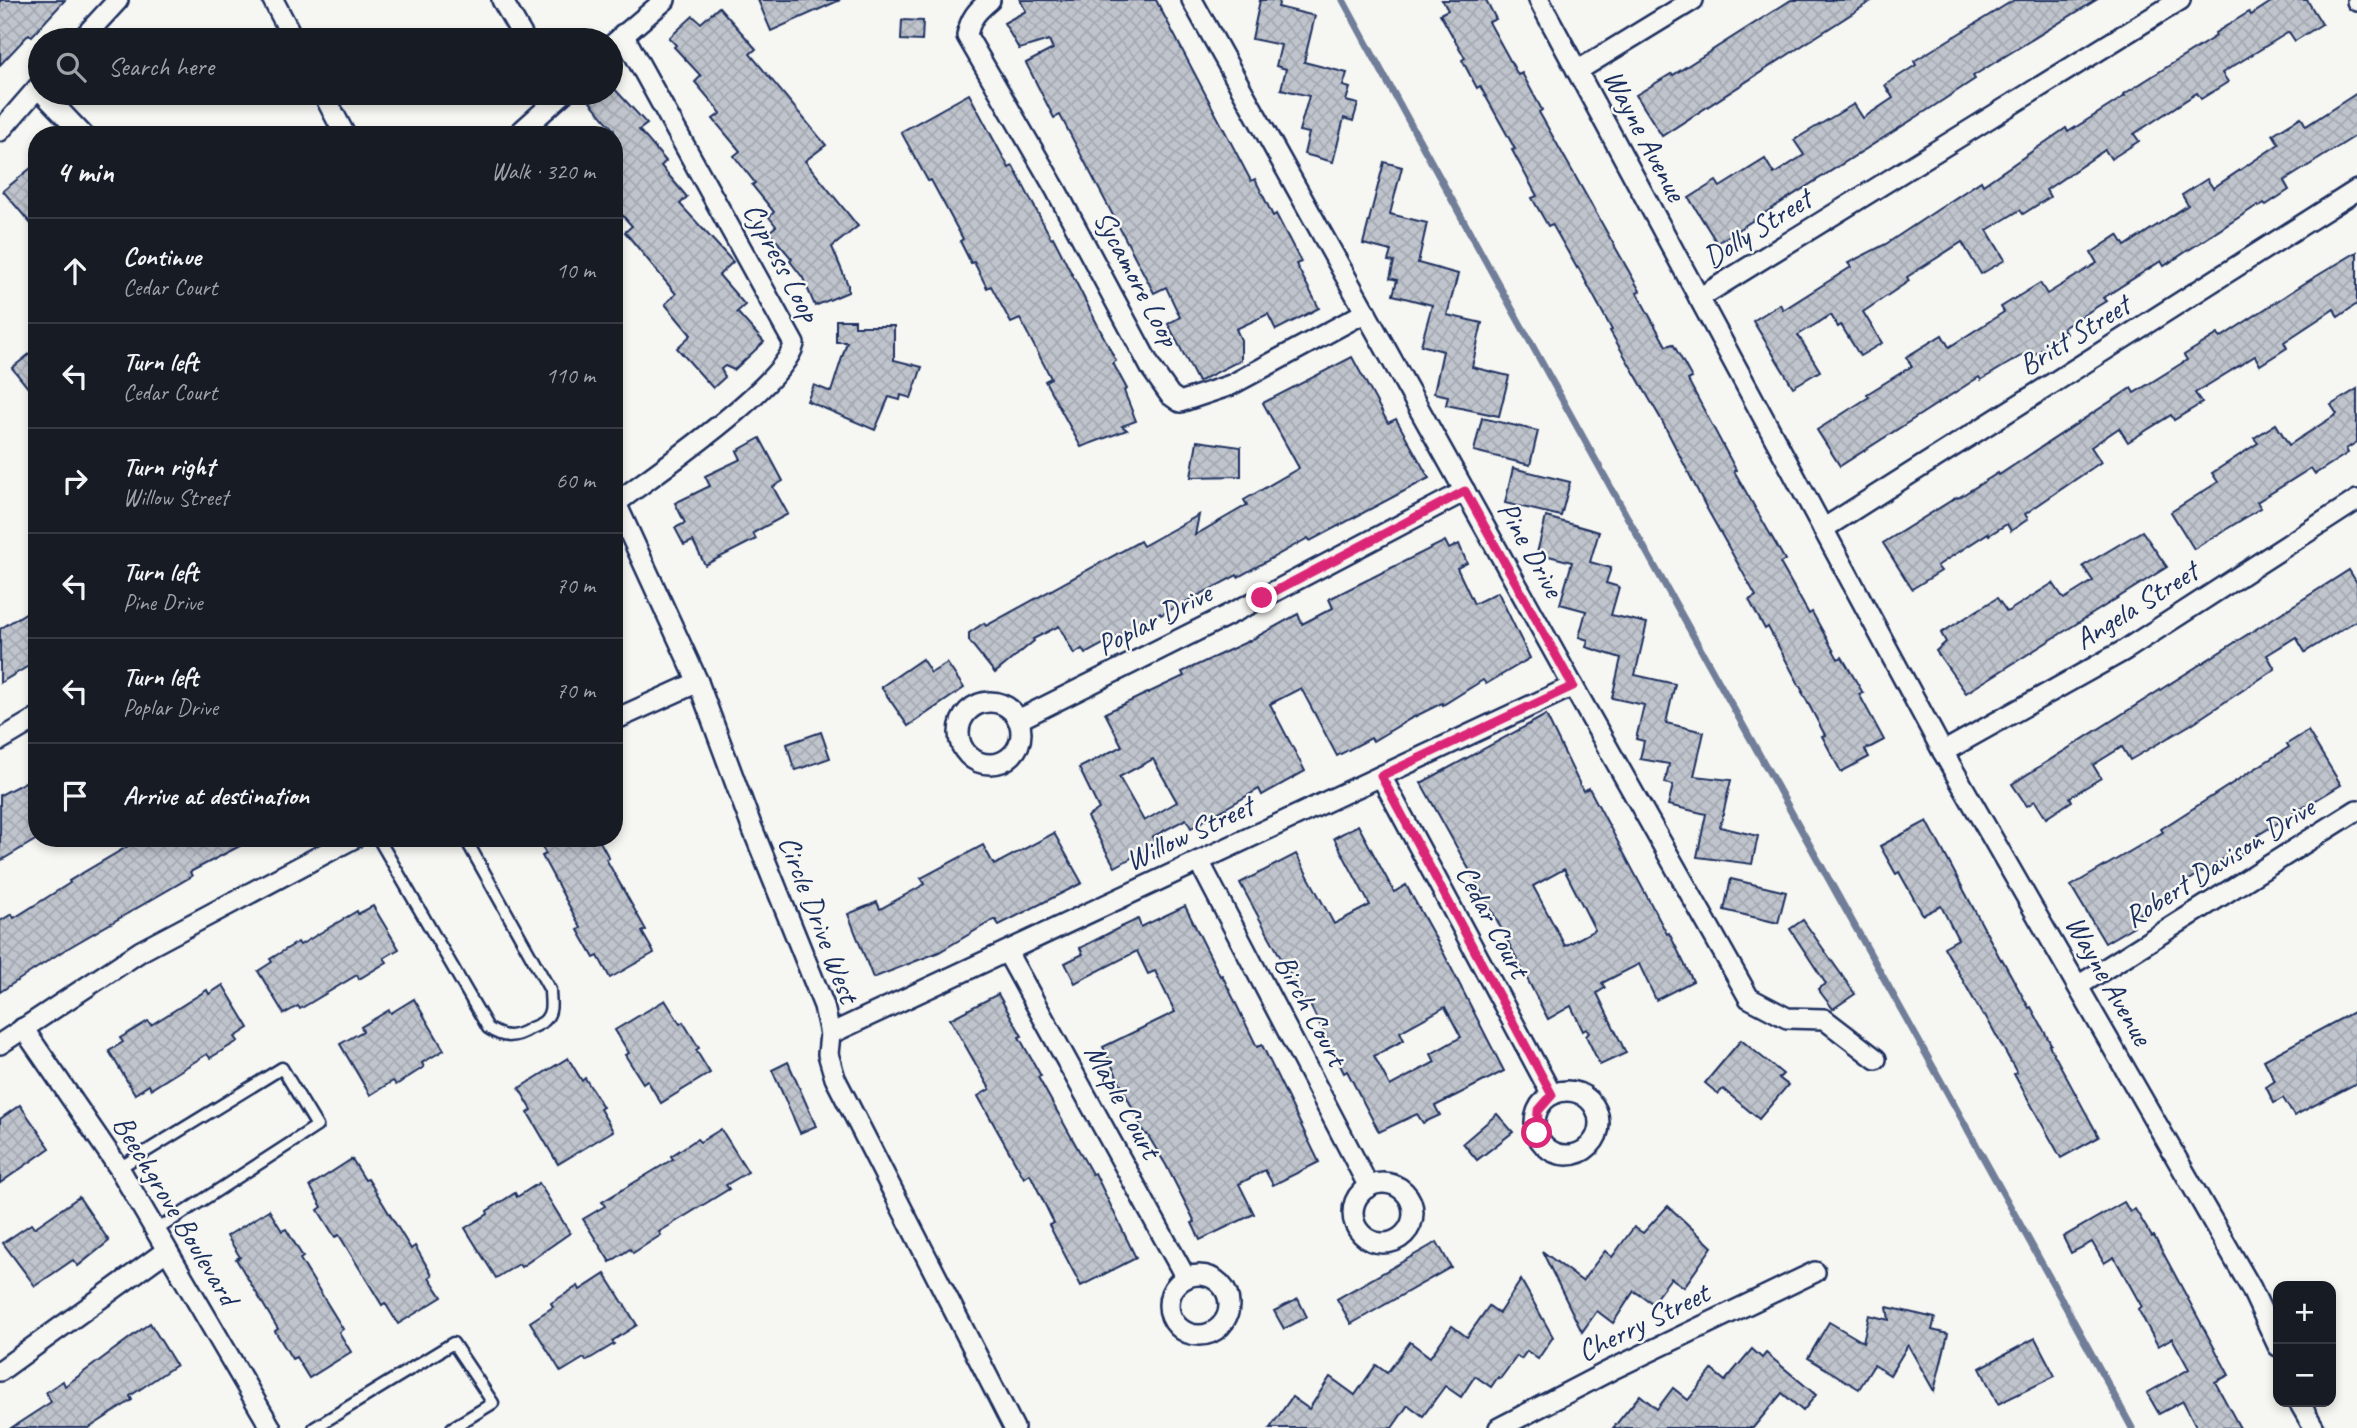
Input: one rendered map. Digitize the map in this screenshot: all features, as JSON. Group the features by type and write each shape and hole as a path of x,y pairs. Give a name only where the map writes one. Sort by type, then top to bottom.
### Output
{"street":[{"path":"92,28 118,0"},
{"path":"272,0 287,28"},
{"path":"502,0 518,28"},
{"path":"623,35 665,0"},
{"name":"Sycamore Loop","path":"990,0 974,14 969,22 967,36 1056,190 1151,368 1170,396 1180,402 1231,385 1366,313"},
{"name":"Pine Drive","path":"1192,0 1749,998 1787,1018 1824,1019 1876,1059"},
{"name":"Wayne Avenue","path":"1539,0 1699,298"},
{"path":"1577,71 1693,0"},
{"name":"Dolly Street","path":"1886,645 1699,298 2180,0"},
{"name":"Cypress Loop","path":"623,50 794,344 792,355 785,364 742,407 623,495"},
{"path":"0,131 28,102"},
{"path":"56,105 75,126"},
{"path":"329,105 340,126"},
{"path":"526,126 548,105"},
{"name":"Britt Street","path":"1823,529 2357,190"},
{"name":"Poplar Drive","path":"1018,720 1262,598 1465,491"},
{"name":"Angela Street","path":"1943,752 2125,650 2357,500"},
{"name":"Circle Drive West","path":"623,518 698,682 751,825 824,1006 830,1034 828,1054 835,1077 1014,1428"},
{"name":"Wayne Avenue","path":"1886,645 1943,752 2251,1288 2277,1344"},
{"path":"623,716 698,682"},
{"name":"Willow Street","path":"830,1034 1573,686"},
{"path":"0,740 28,723"},
{"name":"Cedar Court","path":"1381,776 1552,1095"},
{"name":"Robert Davison Drive","path":"2078,986 2357,810"},
{"path":"0,1044 141,950 337,847"},
{"name":"Birch Court","path":"1199,861 1369,1187"},
{"name":"Maple Court","path":"1007,952 1186,1278"},
{"name":"Beechgrove Boulevard","path":"23,1028 119,1168 271,1428"},
{"path":"0,1371 166,1251"},
{"name":"Cherry Street","path":"1499,1428 1611,1370 1815,1272"},
{"path":"2302,1407 2314,1428"}],"lane":[{"path":"383,847 488,1028 499,1035 510,1037 546,1020 551,1008 550,990 469,847"},
{"path":"119,1168 282,1068 317,1126 155,1231"},
{"path":"314,1428 453,1343 493,1403 452,1428"}],"building":[{"path":"0,0 65,0 39,28 28,28 28,35 0,65"},
{"path":"758,0 840,0 771,31"},
{"path":"1020,0 1156,0 1251,181 1255,179 1273,216 1276,214 1301,262 1296,264 1319,308 1276,330 1268,314 1236,329 1241,340 1241,360 1198,382 1168,324 1180,317 1166,287 1154,293 1060,115 1054,118 1026,63 1053,49 1049,40 1019,49 1004,23 1026,11"},
{"path":"1260,0 1280,0 1278,7 1315,16 1304,62 1347,73 1343,86 1350,88 1346,101 1358,104 1353,121 1344,118 1333,162 1304,154 1309,133 1299,131 1309,96 1281,89 1286,69 1276,66 1281,45 1252,39"},
{"path":"1442,0 1486,0 1496,19 1489,22 1518,75 1522,73 1542,110 1539,112 1640,291 1637,293 1666,346 1673,344 1692,378 1688,380 1736,470 1734,471 1785,560 1780,563 1809,614 1812,612 1838,659 1842,657 1863,693 1859,694 1884,740 1865,750 1869,757 1841,772 1803,692 1768,627 1765,629 1749,600 1756,596 1661,419 1610,331 1612,330 1578,267 1552,224 1548,226 1532,198 1537,196 1512,150 1515,149 1480,86 1477,88 1462,60 1465,58 1440,14 1448,10"},
{"path":"1791,0 1873,0 1662,136 1636,95 1673,75"},
{"path":"2014,0 2096,0 1973,76 1975,79 1934,106 1717,243 1689,198 1716,181 1720,187 1765,159 1774,174 1804,155 1794,140 1854,104 1863,118 1893,98 1885,85 1916,65 1914,61"},
{"path":"2274,0 2307,0 2322,24 2295,41 2289,32 2222,73 2228,82 2201,99 2197,93 2134,134 2139,141 2111,159 2105,150 2046,190 2050,197 2023,214 2020,210 1987,230 2005,260 1981,274 1962,242 1907,277 1909,281 1863,312 1882,343 1860,356 1841,325 1838,327 1831,315 1798,335 1820,371 1793,387 1753,321 1780,304 1783,310 1851,267 1848,263 1886,244 1981,181 1983,185 2066,128 2068,132 2125,96 2124,94 2216,36 2215,33"},
{"path":"719,7 756,49 750,54 826,145 805,161 858,226 832,247 848,285 848,292 815,306 803,278 790,261 792,259 769,232 776,226 769,217 774,212 752,185 755,183 734,156 740,151 713,119 721,113 695,82 701,76 669,38 693,16 701,23"},
{"path":"902,20 923,21 922,41 901,40"},
{"path":"2357,93 2357,135 2284,181 2289,190 2266,205 2258,205 2164,266 2161,261 2103,298 2106,301 2063,328 2066,334 2032,356 2029,351 1981,380 1979,377 1840,466 1817,430 1912,366 1906,357 1942,335 1949,347 2004,312 2001,307 2040,283 2047,294 2097,263 2091,253 2118,235 2125,246 2188,205 2182,195 2207,179 2213,188 2279,144 2273,134 2301,117 2306,126"},
{"path":"969,94 1009,168 1013,166 1051,238 1053,237 1116,361 1113,363 1127,389 1124,391 1136,421 1122,426 1127,430 1081,447 1045,381 1051,378 1020,319 1011,323 991,286 987,288 974,262 971,263 960,241 963,239 901,132"},
{"path":"623,98 647,124 639,130 666,161 661,166 687,197 680,204 733,262 719,275 745,305 737,312 764,342 734,370 725,366 721,369 725,377 713,388 677,348 691,335 665,304 676,294 625,232 632,226 623,216 623,126 611,126 593,105 623,105"},
{"path":"1384,162 1402,167 1390,214 1427,223 1418,263 1458,274 1447,315 1482,323 1472,367 1509,376 1499,416 1446,405 1448,396 1434,393 1443,351 1421,345 1432,305 1393,295 1397,280 1390,278 1394,262 1388,261 1391,251 1363,244"},
{"path":"28,170 28,220 3,191"},
{"path":"2357,252 2357,304 2338,317 2334,309 2284,342 2287,348 2260,365 2255,356 2195,393 2202,403 2174,420 2171,415 2128,442 2119,428 2091,447 2101,462 2025,514 2028,519 2011,531 2007,524 1989,535 1988,533 1937,566 1941,571 1912,589 1883,543 1957,497 1998,473 1999,475 2131,388 2134,393 2187,360 2184,355 2218,334 2220,338"},
{"path":"836,320 855,320 855,326 894,326 894,360 922,367 911,398 901,395 900,400 889,397 875,430 807,401 814,385 831,392 847,342 836,342"},
{"path":"28,355 28,388 12,368"},
{"path":"1352,357 1388,423 1396,419 1429,478 1310,541 1308,538 1238,577 1237,575 1161,615 1160,613 1085,654 1082,649 1074,654 1059,626 1033,639 1034,641 995,673 969,641 969,633 984,623 986,626 1140,541 1143,546 1199,515 1195,535 1247,505 1244,500 1299,468 1263,403"},
{"path":"2357,389 2357,442 2346,449 2348,453 2315,474 2311,468 2257,502 2261,508 2194,549 2171,512 2218,482 2212,473 2258,443 2254,438 2276,424 2289,445 2337,414 2331,405"},
{"path":"1482,418 1538,431 1530,465 1474,451"},
{"path":"760,438 783,481 773,487 788,514 753,533 756,539 705,565 693,541 684,545 675,528 685,523 675,503 710,486 705,476 741,459 737,451"},
{"path":"1197,441 1241,447 1241,476 1191,477"},
{"path":"1513,468 1570,482 1561,516 1505,503"},
{"path":"1546,517 1599,532 1590,562 1611,568 1606,583 1619,587 1611,615 1647,623 1635,675 1675,684 1666,723 1704,732 1694,776 1731,780 1720,827 1758,836 1752,864 1697,857 1706,814 1668,805 1673,785 1665,783 1669,764 1640,759 1644,741 1636,739 1644,705 1612,698 1621,658 1586,647 1588,640 1579,637 1586,611 1560,604 1572,562 1537,553"},
{"path":"2142,531 2167,567 1966,693 1936,651 1946,642 1941,633 1997,598 2007,612 2053,583 2064,599 2093,581 2083,566"},
{"path":"1445,541 1449,549 1459,544 1467,563 1457,568 1474,604 1498,592 1530,658 1486,684 1483,680 1443,705 1442,703 1373,741 1371,738 1337,756 1301,688 1270,704 1305,771 1262,795 1259,789 1191,828 1186,819 1152,837 1156,844 1115,867 1087,817 1099,809 1079,768 1122,746 1105,713 1184,676 1182,672 1251,640 1298,614 1302,624 1333,608 1329,599","holes":["1153,759 1177,802 1144,821 1119,777"]},
{"path":"2349,570 2357,583 2357,620 2305,652 2296,637 2267,655 2275,669 2190,725 2130,760 2122,747 2093,765 2101,778 2070,797 2072,801 2046,818 2035,801 2027,806 2012,784"},
{"path":"28,612 28,666 0,683 0,629"},
{"path":"922,659 931,673 947,663 964,688 908,726 881,687"},
{"path":"1546,715 1583,791 1589,788 1693,981 1656,1000 1639,964 1602,983 1605,988 1597,993 1626,1053 1600,1065 1586,1036 1589,1033 1586,1029 1583,1031 1571,1006 1548,1019 1421,783","holes":["1564,869 1595,930 1565,946 1533,886"]},
{"path":"2308,731 2341,785 2258,835 2262,841 2241,854 2238,850 2178,887 2179,890 2130,920 2134,926 2105,943 2071,886 2163,832 2161,829 2289,747 2287,744"},
{"path":"821,732 830,758 796,770 787,744"},
{"path":"28,781 28,844 0,861 0,795"},
{"path":"1927,821 2001,960 2029,1008 2031,1007 2099,1137 2061,1158 1985,1015 1983,1016 1944,947 1958,939 1941,906 1923,915 1899,872 1896,874 1880,846"},
{"path":"1358,825 1394,892 1406,885 1504,1071 1435,1106 1440,1115 1423,1123 1417,1114 1379,1132 1240,883 1296,854 1334,924 1370,905 1334,838","holes":["1445,1007 1461,1037 1431,1054 1435,1062 1390,1086 1374,1056 1404,1040 1400,1032"]},
{"path":"1054,833 1082,883 999,925 995,919 939,952 873,978 848,914 877,902 880,909 925,884 921,878 983,845 994,865"},
{"path":"127,847 238,847 190,872 192,876 63,951 0,992 0,921 12,914 14,918 70,883 69,881"},
{"path":"542,847 603,847 609,858 606,859 646,930 642,932 654,953 610,978 598,956 594,958 578,930 581,928 542,856 546,854"},
{"path":"1731,879 1786,892 1778,923 1724,910"},
{"path":"373,906 399,949 384,958 387,962 359,979 357,975 300,1009 298,1006 284,1014 258,971 272,962 270,959 298,942 300,945 357,911 358,914"},
{"path":"1185,906 1257,1047 1262,1045 1319,1162 1273,1185 1265,1170 1239,1184 1254,1214 1200,1240 1192,1223 1195,1222 1166,1165 1147,1134 1145,1135 1103,1047 1175,1012 1155,971 1148,974 1137,951 1075,983 1065,963 1083,954 1080,948 1138,919 1141,927"},
{"path":"1803,920 1855,994 1833,1009 1818,989 1826,984 1790,929"},
{"path":"223,985 249,1028 235,1037 238,1041 210,1058 207,1054 151,1089 149,1085 135,1094 109,1051 123,1042 120,1038 148,1021 151,1025 207,990 209,994"},
{"path":"998,994 1022,1036 1019,1037 1041,1076 1038,1077 1092,1174 1095,1173 1136,1258 1081,1286 1049,1225 1054,1223 1030,1174 1024,1178 978,1096 990,1089 950,1019"},
{"path":"414,999 444,1050 422,1063 424,1067 396,1085 393,1081 370,1095 340,1044 363,1031 361,1027"},
{"path":"665,1000 680,1024 683,1022 710,1073 661,1103 647,1080 643,1083 625,1055 629,1053 615,1030"},
{"path":"2357,1010 2357,1083 2294,1116 2283,1098 2274,1103 2266,1087 2275,1081 2264,1060"},
{"path":"1741,1040 1783,1074 1779,1078 1788,1085 1759,1119 1723,1089 1718,1094 1705,1083"},
{"path":"568,1058 582,1081 585,1078 603,1107 600,1109 613,1131 558,1164 528,1113 532,1110 519,1088"},
{"path":"788,1062 816,1126 800,1133 772,1070"},
{"path":"20,1105 50,1148 0,1183 0,1119"},
{"path":"1497,1114 1513,1132 1477,1160 1463,1143"},
{"path":"721,1129 748,1172 726,1185 729,1189 659,1232 661,1235 633,1253 630,1249 610,1262 583,1219 605,1206 602,1202 673,1159 671,1156 697,1139 700,1142"},
{"path":"352,1159 365,1180 368,1179 411,1249 415,1246 432,1275 429,1277 442,1297 398,1324 385,1303 382,1305 339,1235 335,1237 318,1210 322,1207 310,1186"},
{"path":"539,1183 570,1233 521,1267 519,1264 496,1278 465,1228 515,1193 517,1197"},
{"path":"79,1197 109,1241 78,1266 73,1260 35,1286 3,1243 31,1224 34,1228"},
{"path":"2124,1202 2130,1212 2135,1209 2152,1237 2154,1236 2229,1375 2215,1382 2240,1428 2197,1428 2183,1401 2159,1414 2147,1393 2189,1369 2172,1338 2158,1346 2138,1309 2142,1307 2114,1257 2104,1263 2092,1242 2071,1253 2063,1237"},
{"path":"1668,1206 1712,1247 1684,1287 1671,1278 1652,1303 1634,1291 1613,1323 1597,1311 1582,1332 1542,1251 1582,1281 1605,1251 1612,1257 1634,1227 1643,1233"},
{"path":"269,1210 282,1231 286,1229 303,1257 300,1259 343,1329 339,1332 351,1352 309,1378 296,1357 292,1359 275,1331 278,1329 236,1259 240,1257 227,1236"},
{"path":"1437,1242 1451,1267 1351,1324 1337,1299"},
{"path":"605,1274 637,1325 612,1341 614,1344 561,1372 530,1322 553,1307 551,1303 578,1286 580,1290"},
{"path":"1521,1280 1553,1337 1538,1359 1527,1351 1521,1359 1517,1356 1491,1387 1475,1376 1461,1397 1445,1386 1423,1416 1408,1405 1392,1428 1270,1428 1292,1397 1309,1409 1330,1377 1355,1395 1376,1365 1387,1373 1410,1342 1430,1357 1452,1326 1467,1337 1489,1306 1499,1313"},
{"path":"1298,1299 1307,1317 1284,1329 1274,1311"},
{"path":"1887,1307 1935,1318 1932,1330 1948,1334 1934,1391 1908,1345 1890,1375 1874,1365 1859,1389 1808,1358 1829,1322 1863,1342 1869,1315 1889,1320"},
{"path":"150,1323 176,1365 130,1396 132,1400 89,1428 11,1428 51,1402 46,1392 63,1381 65,1386"},
{"path":"2035,1338 2055,1376 1998,1404 1980,1368"},
{"path":"1752,1349 1762,1358 1766,1353 1816,1395 1803,1411 1782,1393 1753,1428 1613,1428 1640,1395 1657,1409 1673,1388 1688,1400 1712,1370 1725,1381"}],"waterway":[{"path":"1343,0 2132,1428"}],"route":[{"path":"1262,598 1465,491 1573,686 1381,776 1552,1095 1538,1111 1537,1133"}]}
